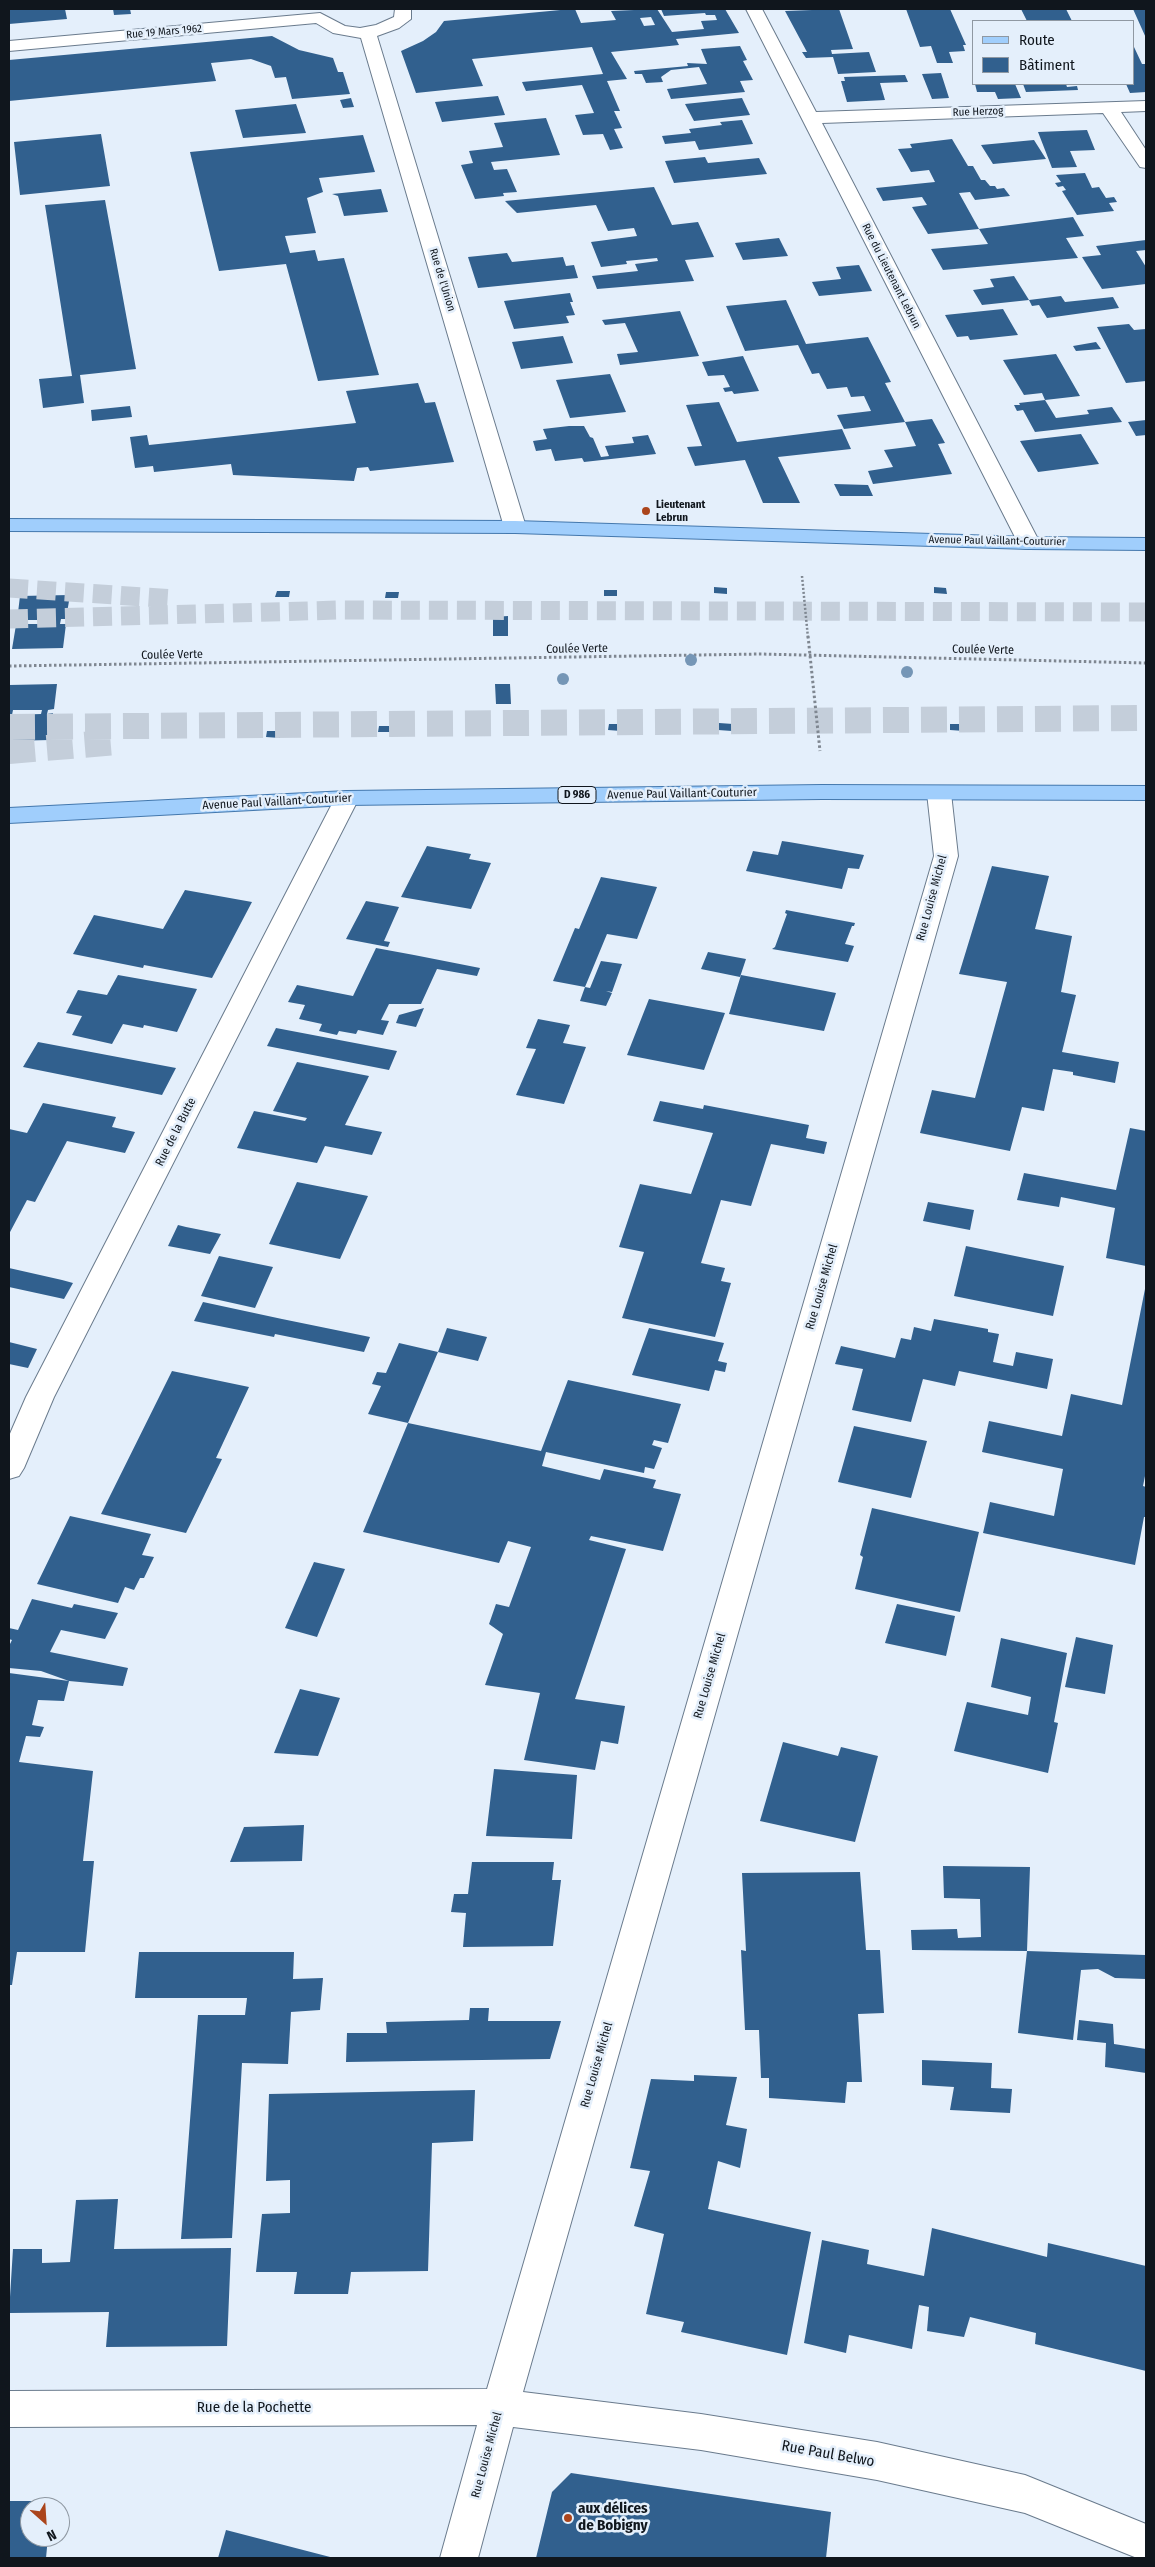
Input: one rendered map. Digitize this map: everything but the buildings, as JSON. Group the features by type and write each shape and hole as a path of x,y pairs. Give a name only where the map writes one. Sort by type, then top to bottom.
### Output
{"main road":[{"name":"Avenue Paul Vaillant-Couturier","path":"9,525 515,527 1029,543 1146,544"},
{"name":"Avenue Paul Vaillant-Couturier","path":"9,816 347,798 822,792 1146,793"}],"street":[{"path":"321,13 328,27 337,30 368,33 389,28 395,24 402,19 403,9"},
{"name":"Rue du Lieutenant Lebrun","path":"754,9 1029,543"},
{"name":"Rue 19 Mars 1962","path":"9,46 321,13"},
{"name":"Rue de l'Union","path":"368,33 515,527"},
{"name":"Rue Herzog","path":"810,118 1146,106"},
{"path":"1109,108 1146,163"},
{"name":"Rue Louise Michel","path":"459,2558 500,2407 946,856 941,825 940,793"},
{"name":"Rue de la Butte","path":"9,1468 40,1397 347,798"},
{"name":"Rue de la Pochette","path":"9,2409 500,2407"},
{"name":"Rue Paul Belwo","path":"500,2407 700,2432 877,2462 1025,2494 1146,2543"}],"path":[{"path":"801,570 820,754"},
{"name":"Coulée Verte","path":"9,666 811,655 1146,663"}],"tunnel":[{"path":"9,588 174,599"},
{"path":"9,619 340,610 1146,612"},
{"path":"9,727 1146,718"},
{"path":"9,751 117,742"}],"place":[{"name":"Lieutenant Lebrun","path":"646,511"},
{"name":"aux délices de Bobigny","path":"568,2518"}]}
